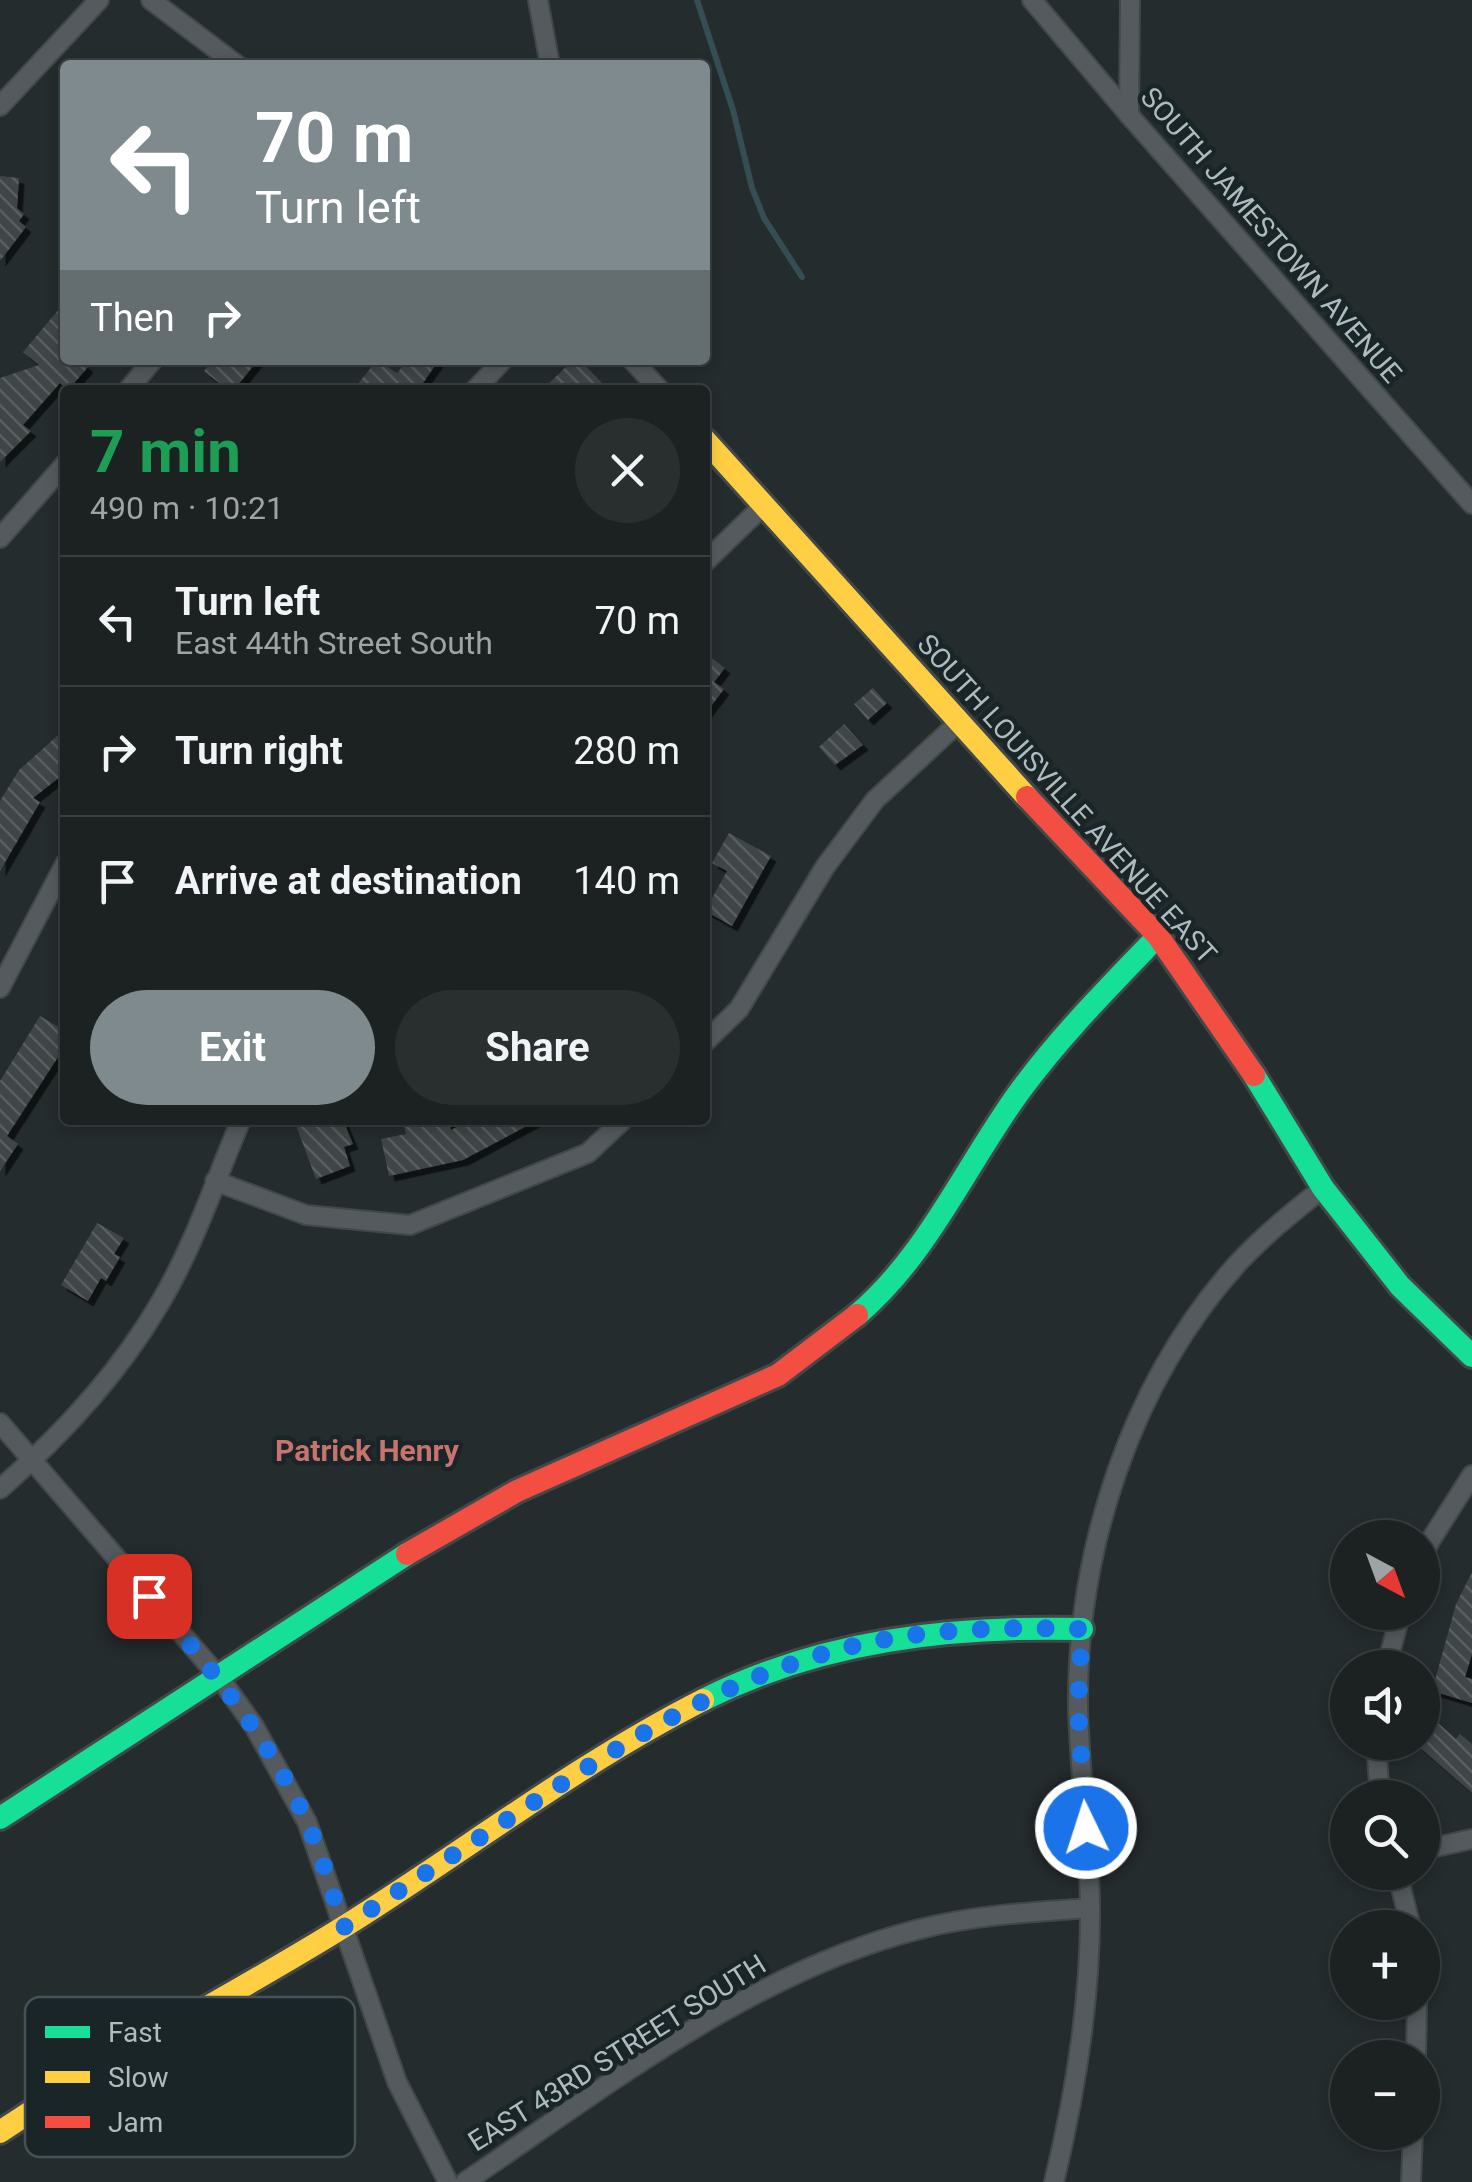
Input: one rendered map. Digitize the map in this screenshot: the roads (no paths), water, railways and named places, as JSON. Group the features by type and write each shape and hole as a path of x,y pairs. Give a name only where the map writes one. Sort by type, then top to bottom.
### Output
{"street":[{"path":"0,106 99,0"},
{"path":"151,0 230,60"},
{"path":"538,0 549,60"},
{"name":"SOUTH JAMESTOWN AVENUE","path":"1032,0 1472,504"},
{"path":"1129,115 1130,0"},
{"path":"132,385 149,365"},
{"path":"480,385 498,365"},
{"path":"637,365 655,385"},
{"name":"SOUTH LOUISVILLE AVENUE EAST","path":"710,446 958,723 1158,936 1234,1045 1323,1188 1400,1286 1472,1356"},
{"path":"0,538 60,470"},
{"path":"710,557 764,505"},
{"path":"710,1037 739,1009 824,868 876,800 958,723"},
{"path":"0,988 60,874"},
{"path":"0,1818 414,1549 517,1491 778,1375 827,1340 868,1306 903,1266 938,1220 1018,1094 1070,1027 1158,936"},
{"path":"0,1490 84,1409 160,1304 239,1125"},
{"path":"215,1181 306,1215 410,1225 588,1154 618,1125"},
{"path":"1054,2182 1070,2115 1085,1991 1090,1908 1078,1708 1082,1629 1106,1501 1140,1416 1180,1343 1220,1286 1270,1231 1323,1188"},
{"path":"0,1423 219,1677 254,1726 307,1822 397,2082 448,2182"},
{"path":"1440,1529 1472,1475"},
{"path":"221,1997 344,1927 636,1735 720,1692 862,1644 995,1627 1082,1629"},
{"path":"1440,1846 1472,1839"},
{"name":"EAST 43RD STREET SOUTH","path":"465,2182 750,1995 809,1966 919,1929 996,1915 1090,1908"},
{"path":"0,2132 25,2114"},
{"path":"1411,2182 1412,2150"}],"waterway":[{"path":"697,0 733,110 752,188 764,218 802,277"}],"district":[{"name":"Patrick Henry","path":"367,1450"}]}
